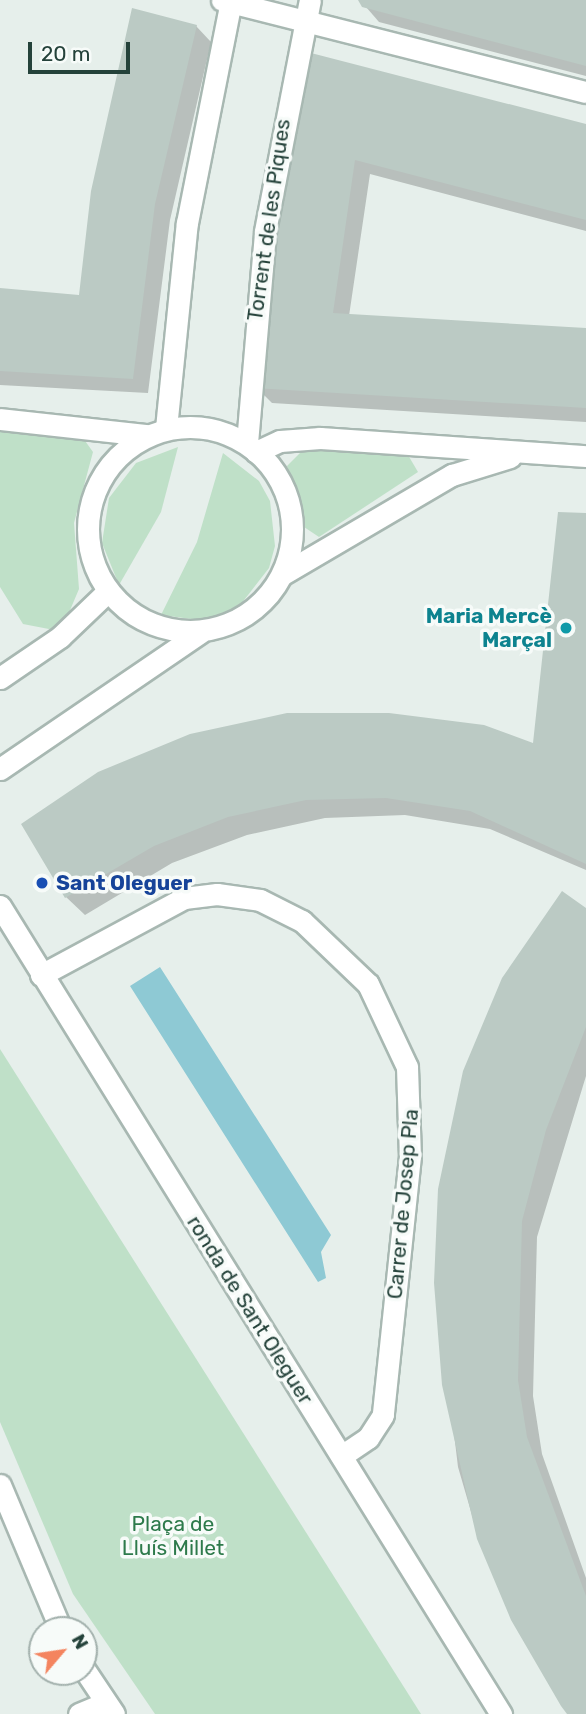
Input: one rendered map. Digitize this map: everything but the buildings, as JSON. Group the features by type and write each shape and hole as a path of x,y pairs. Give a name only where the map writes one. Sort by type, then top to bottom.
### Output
{"street":[{"path":"201,632 166,629 133,615 108,592 92,560 87,521 103,473 156,432 187,223 228,1 307,10 586,92"},
{"name":"Torrent de les Piques","path":"251,447 264,243 307,10"},
{"path":"0,419 156,432 210,428 251,447 285,490 292,519 283,574"},
{"path":"251,447 279,441 320,438 518,455 586,456"},
{"path":"0,769 201,632 234,622 261,604 283,574 452,475 518,455"},
{"path":"0,678 60,638 108,592"},
{"name":"Carrer de Josep Pla","path":"40,975 184,898 217,894 260,900 302,920 368,984 407,1067 411,1156 383,1415 368,1438 341,1456"},
{"name":"ronda de Sant Oleguer","path":"0,906 40,975 502,1714"},
{"path":"0,1485 55,1616"},
{"path":"79,1714 109,1709 95,1686"}],"green space":[{"path":"0,429 83,438 93,452 74,523 79,589 65,622 54,630 23,624 0,587"},
{"path":"178,447 161,512 119,585 102,543 109,498 136,463"},
{"path":"305,448 408,455 418,472 319,537 304,527 287,466"},
{"path":"223,453 259,481 270,501 275,546 269,568 241,604 221,615 199,620 161,615 197,542"},
{"name":"Plaça de Lluís Millet","path":"0,1049 421,1714 155,1714 98,1631 98,1616 88,1616 73,1594 0,1422"}],"water":[{"path":"160,967 331,1235 321,1252 326,1278 318,1282 130,986"}],"place":[{"name":"Maria Mercè Marçal","path":"566,628"},
{"name":"Sant Oleguer","path":"42,883"}]}
